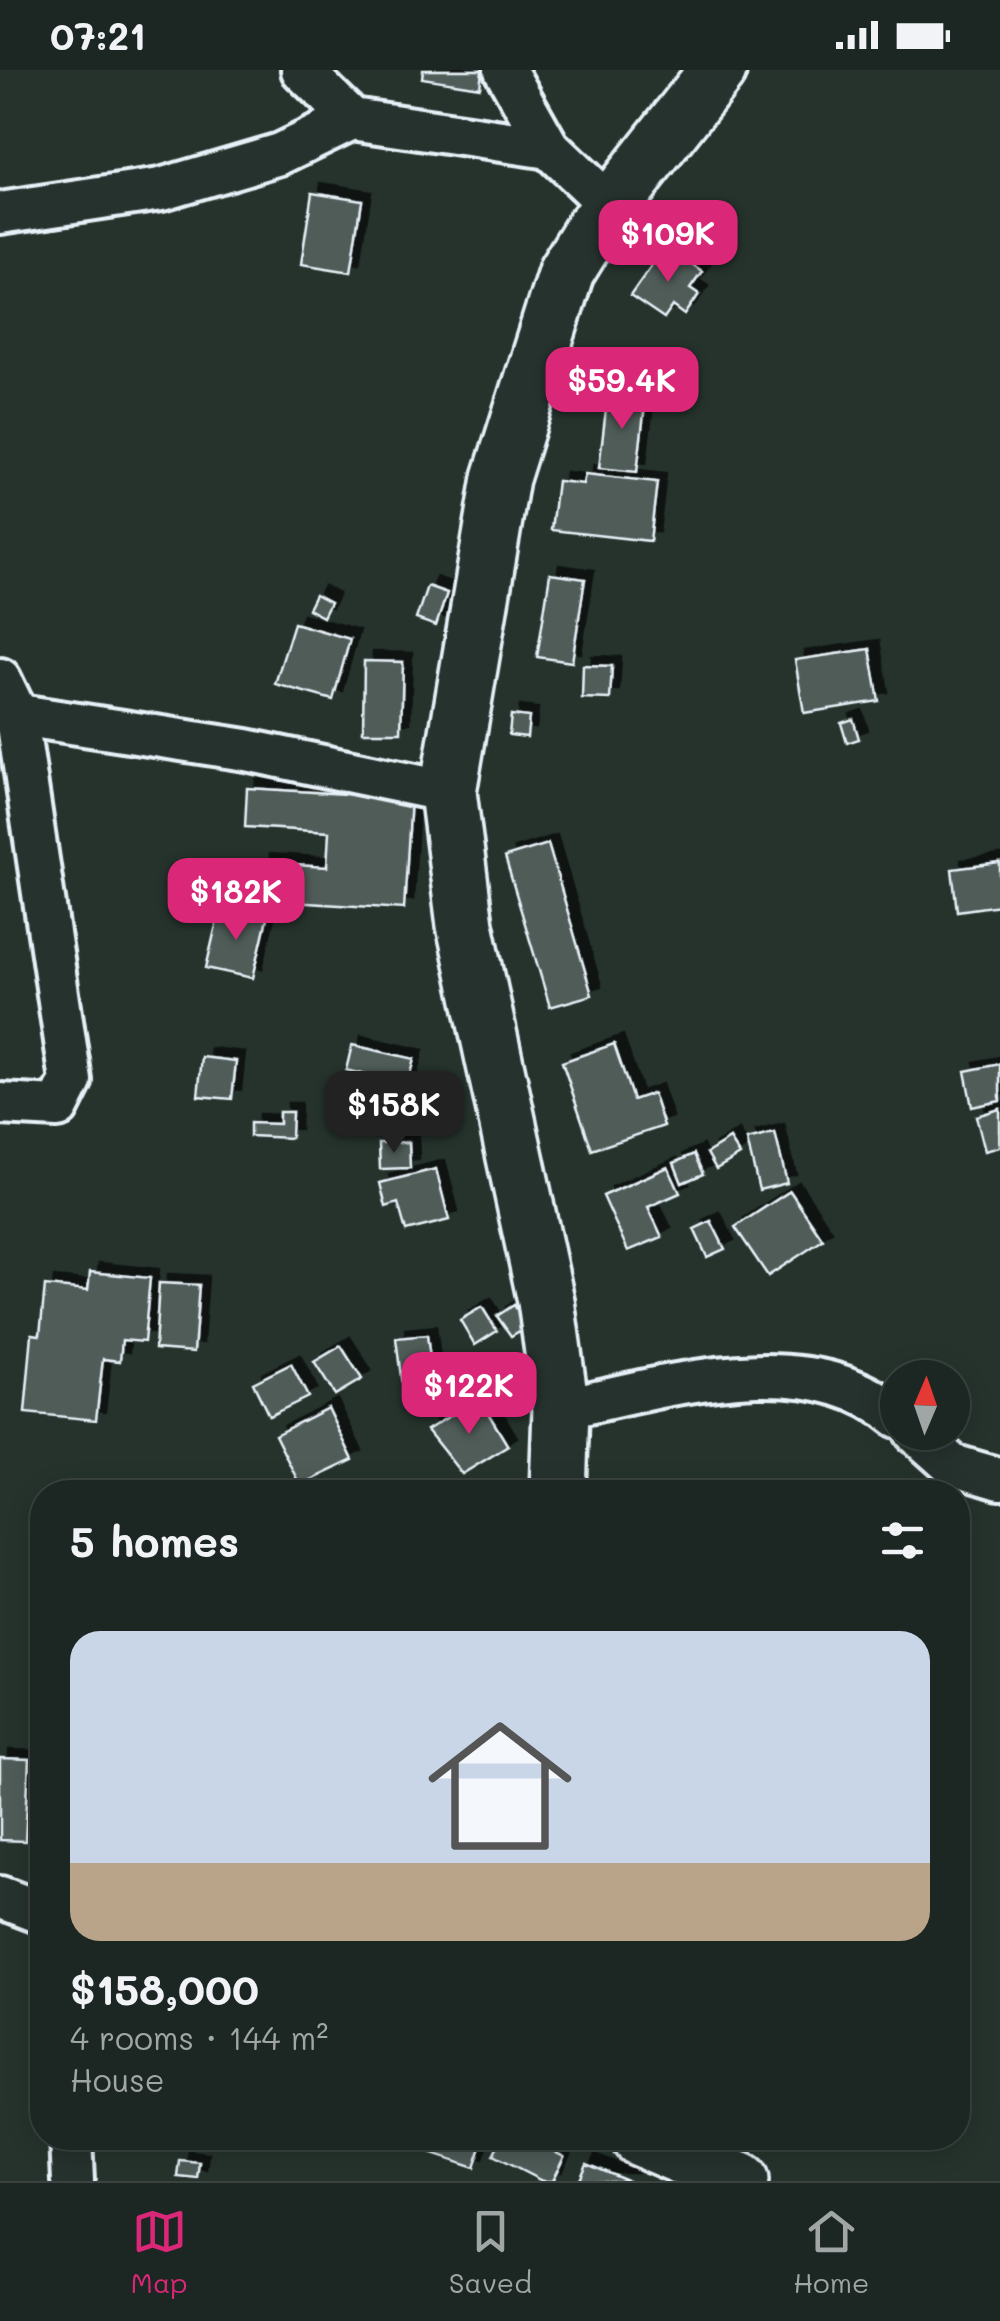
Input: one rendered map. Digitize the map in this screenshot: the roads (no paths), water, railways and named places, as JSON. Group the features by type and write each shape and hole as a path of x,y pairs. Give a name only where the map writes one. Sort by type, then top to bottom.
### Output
{"street":[{"path":"302,70 352,119"},
{"path":"505,70 549,148 610,206"},
{"path":"558,1480 561,1408 534,1228 465,926 448,792 501,478 566,272 610,206 718,70"},
{"path":"0,212 161,189 280,154 352,119 549,148"},
{"path":"0,1104 58,1108 71,1081 5,701 448,792"},
{"path":"561,1408 660,1388 784,1373 840,1382 880,1407"},
{"path":"935,1450 952,1465 1000,1479"},
{"path":"0,1898 30,1909"},
{"path":"72,2150 74,2181"},
{"path":"668,2150 740,2181"}]}
